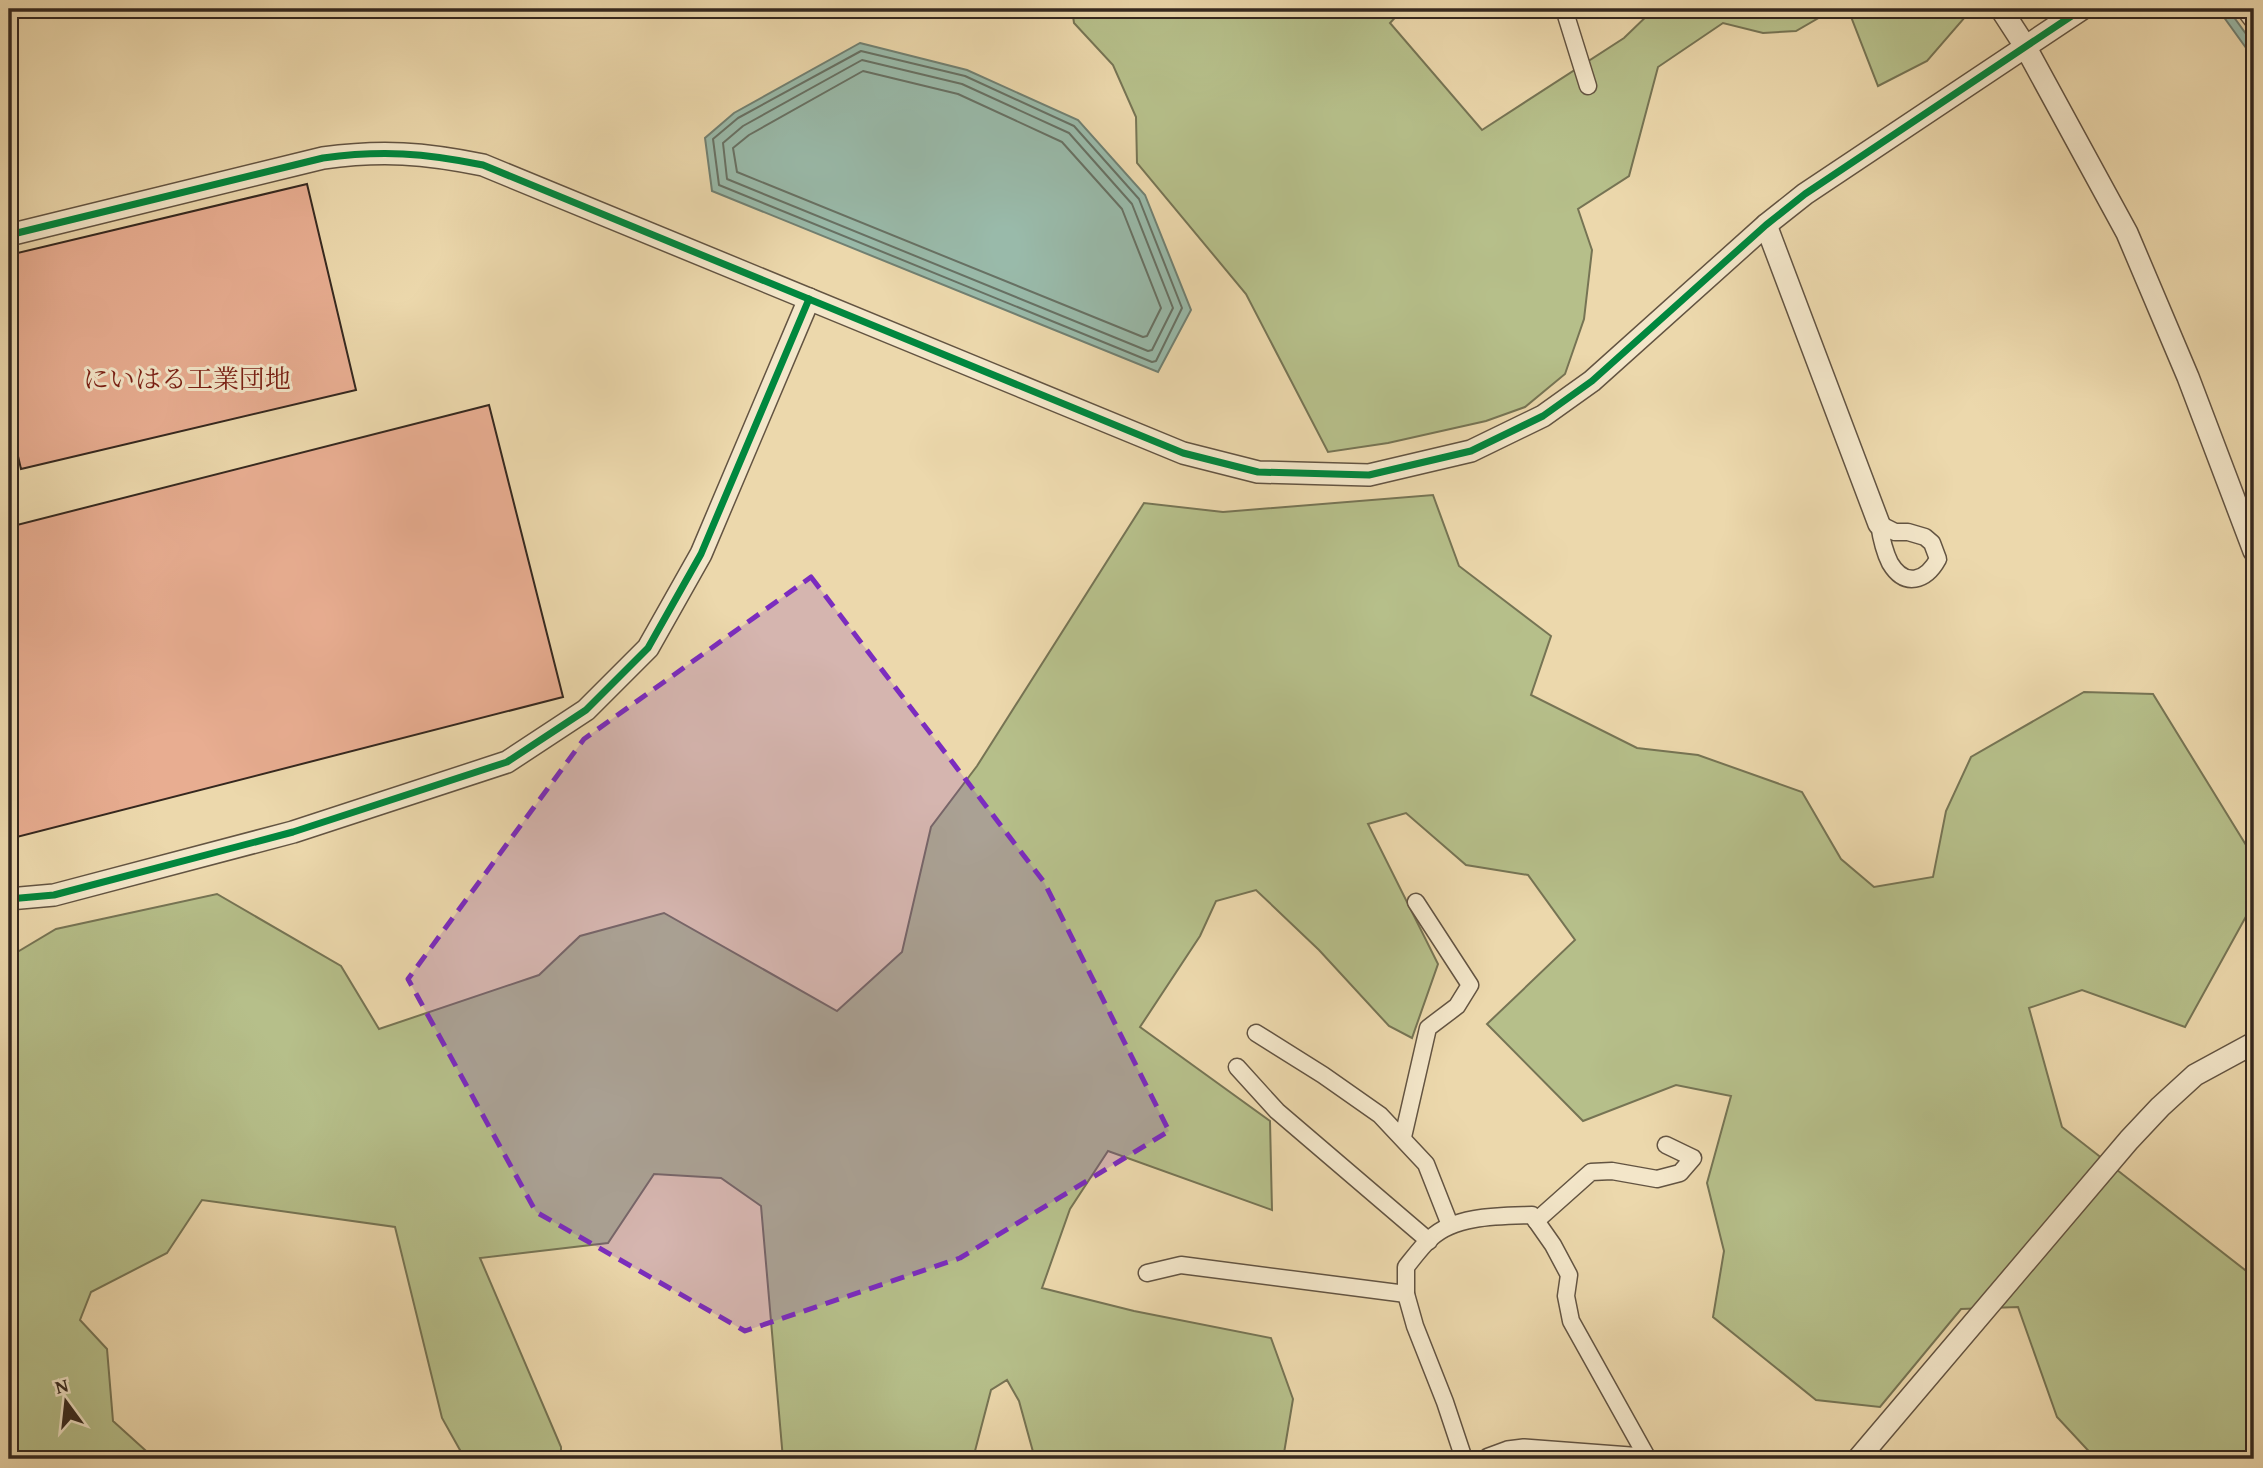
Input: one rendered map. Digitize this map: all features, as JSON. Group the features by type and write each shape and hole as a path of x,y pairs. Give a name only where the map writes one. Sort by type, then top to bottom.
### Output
{"street":[{"path":"1564,9 1588,86"},
{"path":"2001,9 2025,46 2127,233 2188,377 2254,551"},
{"path":"9,235 323,158 383,152 427,154 483,165 1183,453 1258,472 1369,475 1471,452 1543,416 1592,381 1766,225 1805,194 2081,9"},
{"path":"2244,9 2254,22"},
{"path":"1766,225 1879,524"},
{"path":"9,899 54,895 293,832 507,762 586,710 648,648 701,554 808,299"},
{"path":"1403,1138 1428,1028 1457,1006 1471,985 1416,902"},
{"path":"1256,1033 1324,1075 1380,1115 1426,1164 1450,1225"},
{"path":"1858,1459 2160,1107 2195,1075 2254,1043"},
{"path":"1237,1067 1277,1111 1429,1241"},
{"path":"1536,1221 1591,1172 1612,1171 1657,1179 1680,1173 1693,1158 1666,1145"},
{"path":"1464,1459 1406,1294 1406,1267 1429,1241 1450,1225 1532,1215 1569,1275 1566,1296 1571,1321 1645,1459"},
{"path":"1147,1273 1181,1265 1406,1294"},
{"path":"1489,1459 1524,1450 1645,1459"}],"highlighted area":[{"path":"811,577 1044,882 1169,1131 960,1258 745,1331 536,1212 408,979 584,739"}],"green space":[{"path":"1072,9 1403,9 1390,23 1482,130 1624,38 1654,9 1834,9 1796,31 1763,33 1723,23 1658,67 1629,176 1578,209 1592,250 1584,319 1565,374 1525,407 1486,421 1388,443 1328,452 1246,294 1137,163 1136,117 1113,65 1074,23"},
{"path":"1848,9 1962,9 1966,16 1927,61 1878,86"},
{"path":"1433,495 1459,566 1551,636 1531,695 1637,748 1698,755 1802,792 1841,859 1874,887 1933,877 1946,811 1971,757 2084,692 2153,694 2254,858 2254,902 2185,1027 2082,990 2029,1008 2062,1127 2254,1277 2254,1459 2096,1459 2057,1417 2018,1307 1961,1309 1880,1407 1816,1400 1713,1317 1724,1251 1707,1183 1731,1096 1676,1085 1583,1121 1487,1024 1575,940 1528,875 1466,865 1406,813 1368,824 1438,964 1412,1038 1389,1026 1319,950 1256,890 1216,901 1200,936 1140,1027 1270,1121 1272,1210 1108,1151 1070,1209 1042,1288 1134,1311 1271,1338 1293,1399 1283,1459 1035,1459 1019,1401 1007,1380 991,1390 975,1451 944,1459 783,1459 761,1206 721,1178 654,1174 608,1243 480,1258 561,1447 561,1459 465,1459 442,1418 395,1227 202,1200 167,1253 91,1292 80,1320 107,1349 113,1421 155,1459 9,1459 9,957 56,929 217,894 341,966 379,1029 539,975 580,936 664,913 837,1011 902,952 931,827 977,766 1144,503 1223,512"}],"water":[{"path":"2218,9 2228,9 2254,45 2254,59"},
{"path":"860,43 967,70 1078,120 1145,195 1191,310 1158,372 712,191 705,138 734,113"}],"building":[{"path":"307,184 356,390 21,469 9,418 9,255"},
{"path":"489,405 563,697 9,839 9,527"}],"cycle path":[{"path":"9,235 323,158 384,154 422,155 462,161 483,165 1183,453 1258,472 1369,475 1471,451 1543,416 1592,381 1766,225 1805,194 2082,9"},
{"path":"9,899 54,895 293,832 507,762 586,710 648,648 701,554 809,299"}],"district":[{"name":"にいはる工業団地","path":"187,378"}]}
